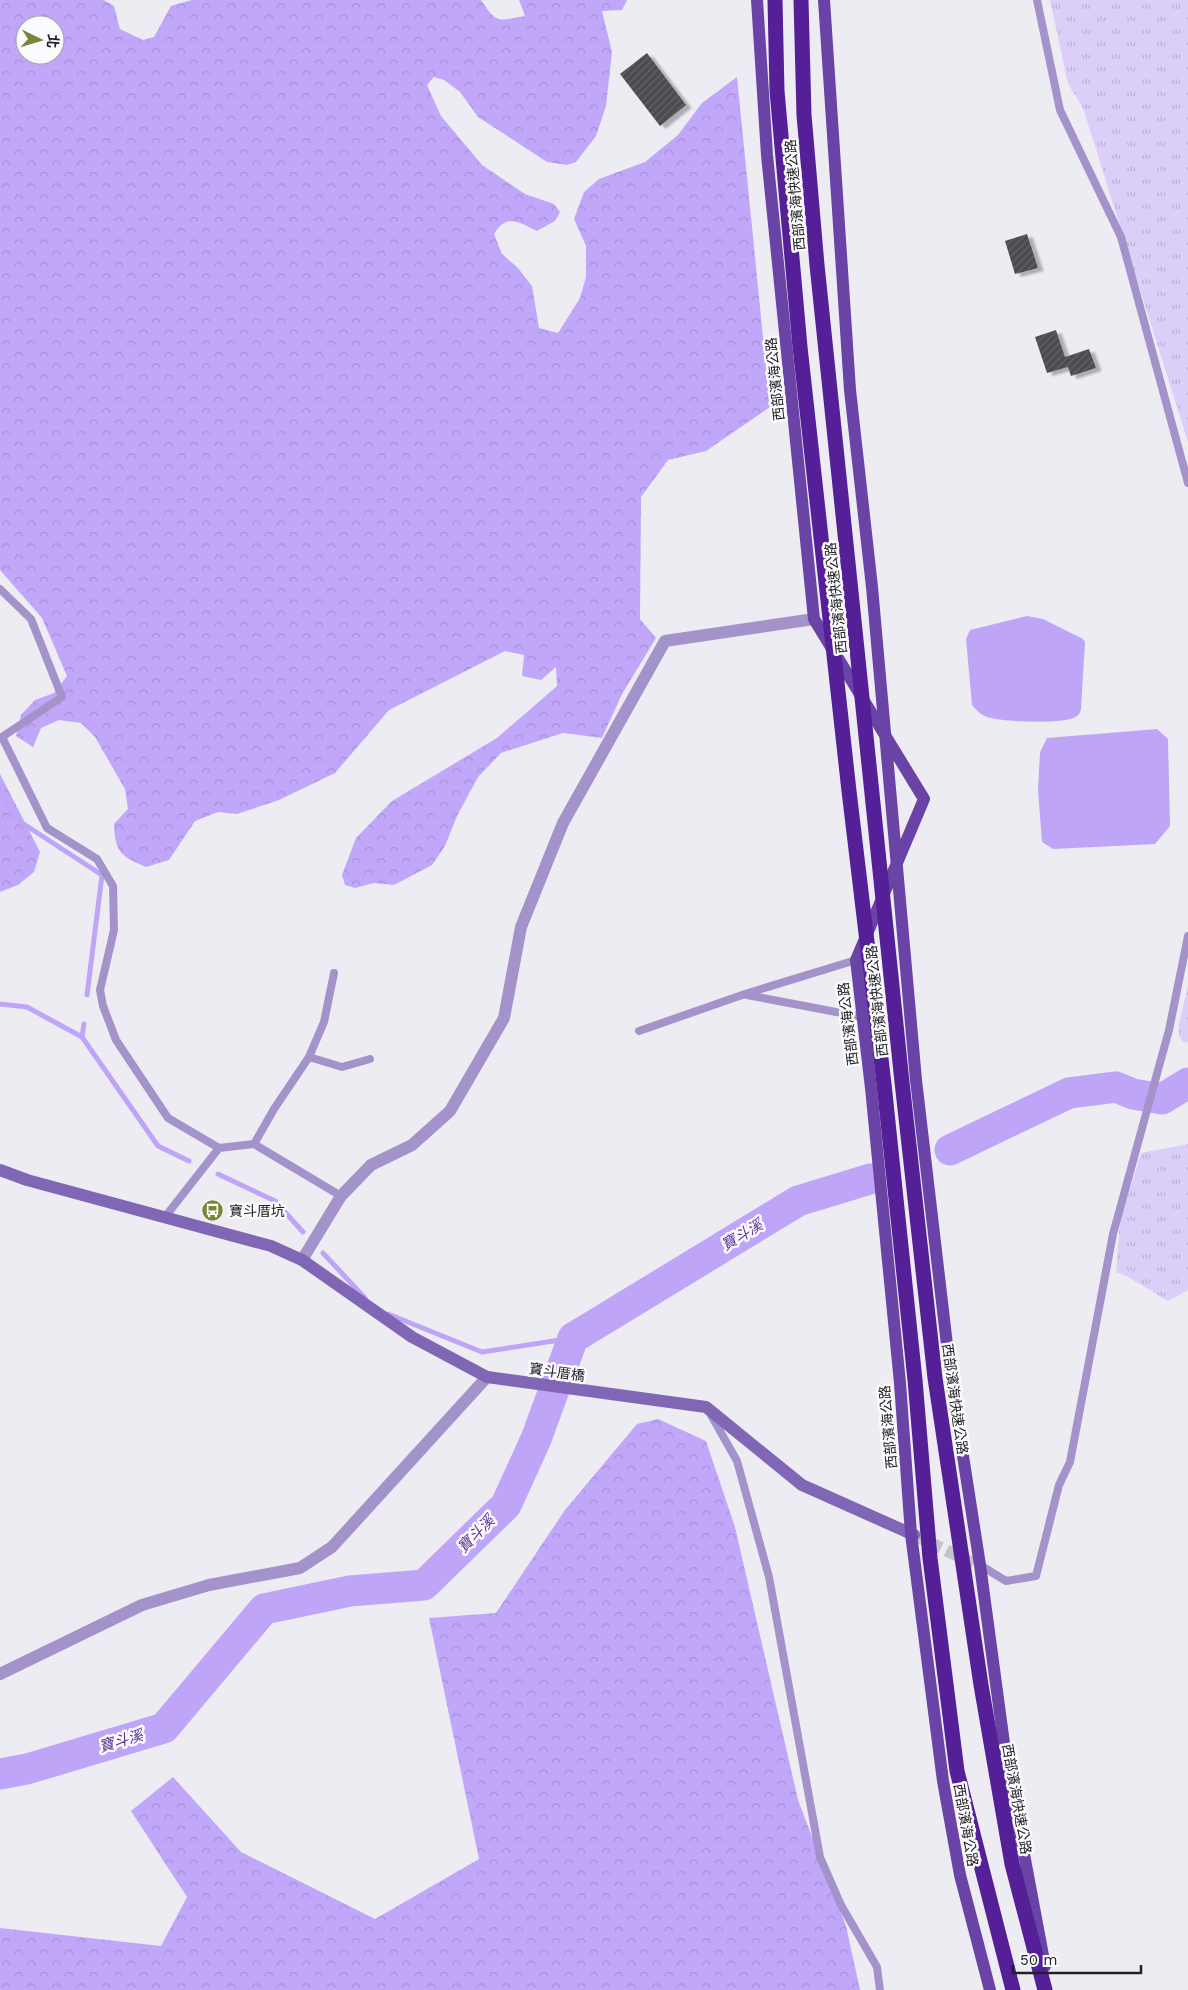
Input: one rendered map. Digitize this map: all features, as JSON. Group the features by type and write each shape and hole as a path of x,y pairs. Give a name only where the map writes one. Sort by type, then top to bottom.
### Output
{"highway":[{"name":"西部濱海快速公路","path":"775,0 777,91 800,347 884,1084 915,1380 930,1558 957,1772 1013,1990"},
{"name":"西部濱海快速公路","path":"802,0 804,115 817,264 902,1082 935,1378 981,1686 1012,1864 1045,1990"}],"main road":[{"name":"西部濱海公路","path":"757,0 767,155 814,619 924,799 856,960 899,1373 912,1535 943,1781 960,1875 990,1990"},
{"path":"827,1 850,390 873,597 916,1080 951,1380 1006,1758 1048,1981 1052,1990"}],"street":[{"path":"302,1260 341,1196 371,1165 412,1145 450,1111 504,1018 521,926 563,823 665,641 814,619"},
{"path":"0,1170 27,1180 271,1246 302,1260 412,1337 489,1378 332,1547 300,1568 209,1585 142,1605 0,1674"},
{"name":"寶斗厝橋","path":"489,1378 706,1407"},
{"path":"706,1407 802,1484 912,1535"}],"lane":[{"path":"1037,0 1060,110 1121,237 1188,483"},
{"path":"0,589 31,619 62,697 2,737 47,828 97,860 113,886 114,930 100,990 108,1023 116,1040 168,1118 218,1148 254,1144 341,1196"},
{"path":"978,1565 1006,1581 1036,1576 1059,1485 1070,1462 1112,1234 1138,1147 1169,1030 1188,936"},
{"path":"639,1031 745,994 856,960"},
{"path":"254,1144 274,1109 309,1057 324,1022 334,974"},
{"path":"745,994 862,1017"},
{"path":"309,1057 342,1067 370,1058"},
{"path":"165,1217 218,1148"},
{"path":"706,1407 737,1461 769,1577 820,1857 841,1905 877,1967 880,1990"}],"green space":[{"path":"0,0 104,0 114,6 120,29 143,40 154,37 171,6 192,0 481,0 495,17 509,19 525,16 519,0 627,0 622,10 602,11 612,52 606,106 596,136 576,162 567,165 547,162 478,117 460,92 444,80 434,77 427,85 441,116 482,165 525,194 554,204 560,212 555,221 537,231 519,222 508,221 503,223 494,234 502,254 518,268 532,286 539,328 558,333 580,298 586,277 586,246 574,219 584,192 599,179 645,162 678,135 702,103 737,77 770,407 706,451 668,460 641,497 640,619 656,638 622,694 602,738 563,733 501,753 478,777 457,816 445,846 432,865 394,885 374,883 355,888 345,885 342,875 356,838 392,801 497,738 557,686 556,667 541,680 522,676 524,655 505,651 389,710 335,773 279,800 237,814 218,812 195,821 169,860 146,867 125,856 118,847 114,824 128,809 125,789 95,737 81,723 59,720 41,728 33,747 16,736 21,715 35,700 54,693 67,676 42,618 0,570"},
{"path":"1050,0 1188,0 1188,442 1083,108 1068,84"},
{"path":"0,774 40,852 34,872 18,885 0,892"},
{"path":"1188,985 1188,1042 1184,1043 1179,1036 1179,1025"},
{"path":"1188,1144 1188,1290 1168,1301 1116,1272 1120,1221 1141,1153"},
{"path":"658,1419 706,1441 735,1527 798,1800 846,1926 860,1990 0,1990 0,1928 161,1946 187,1897 131,1811 173,1777 241,1852 375,1919 479,1859 429,1618 496,1613 565,1510 637,1424"}],"shaded area":[{"path":"1027,616 1043,619 1083,639 1085,642 1081,709 1077,716 1071,719 1034,722 995,719 985,716 972,705 966,639 970,630"},
{"path":"1157,729 1168,739 1170,826 1155,844 1053,849 1042,842 1038,790 1040,752 1047,738"}],"building":[{"path":"647,53 686,105 660,126 620,74"},
{"path":"1027,234 1038,268 1015,274 1005,241"},
{"path":"1056,330 1065,357 1089,349 1096,368 1071,376 1068,367 1047,373 1035,337"}],"waterway":[{"path":"0,787 13,817 102,875 87,995"},
{"path":"0,1004 27,1007 82,1037 158,1146 189,1161"},
{"path":"82,1037 84,1024"},
{"name":"寶斗溪","path":"950,1150 1069,1093 1116,1087 1133,1094 1162,1099 1188,1083"},
{"path":"218,1174 275,1201 303,1232"},
{"name":"寶斗溪","path":"0,1774 27,1769 164,1728 264,1609 350,1591 424,1585 506,1505 536,1439 573,1338 798,1201 870,1179"},
{"path":"323,1253 365,1298"},
{"path":"388,1314 482,1352 573,1338"}],"tunnel":[{"path":"914,1535 975,1564"}],"place":[{"name":"寶斗厝坑","path":"213,1211"}]}
